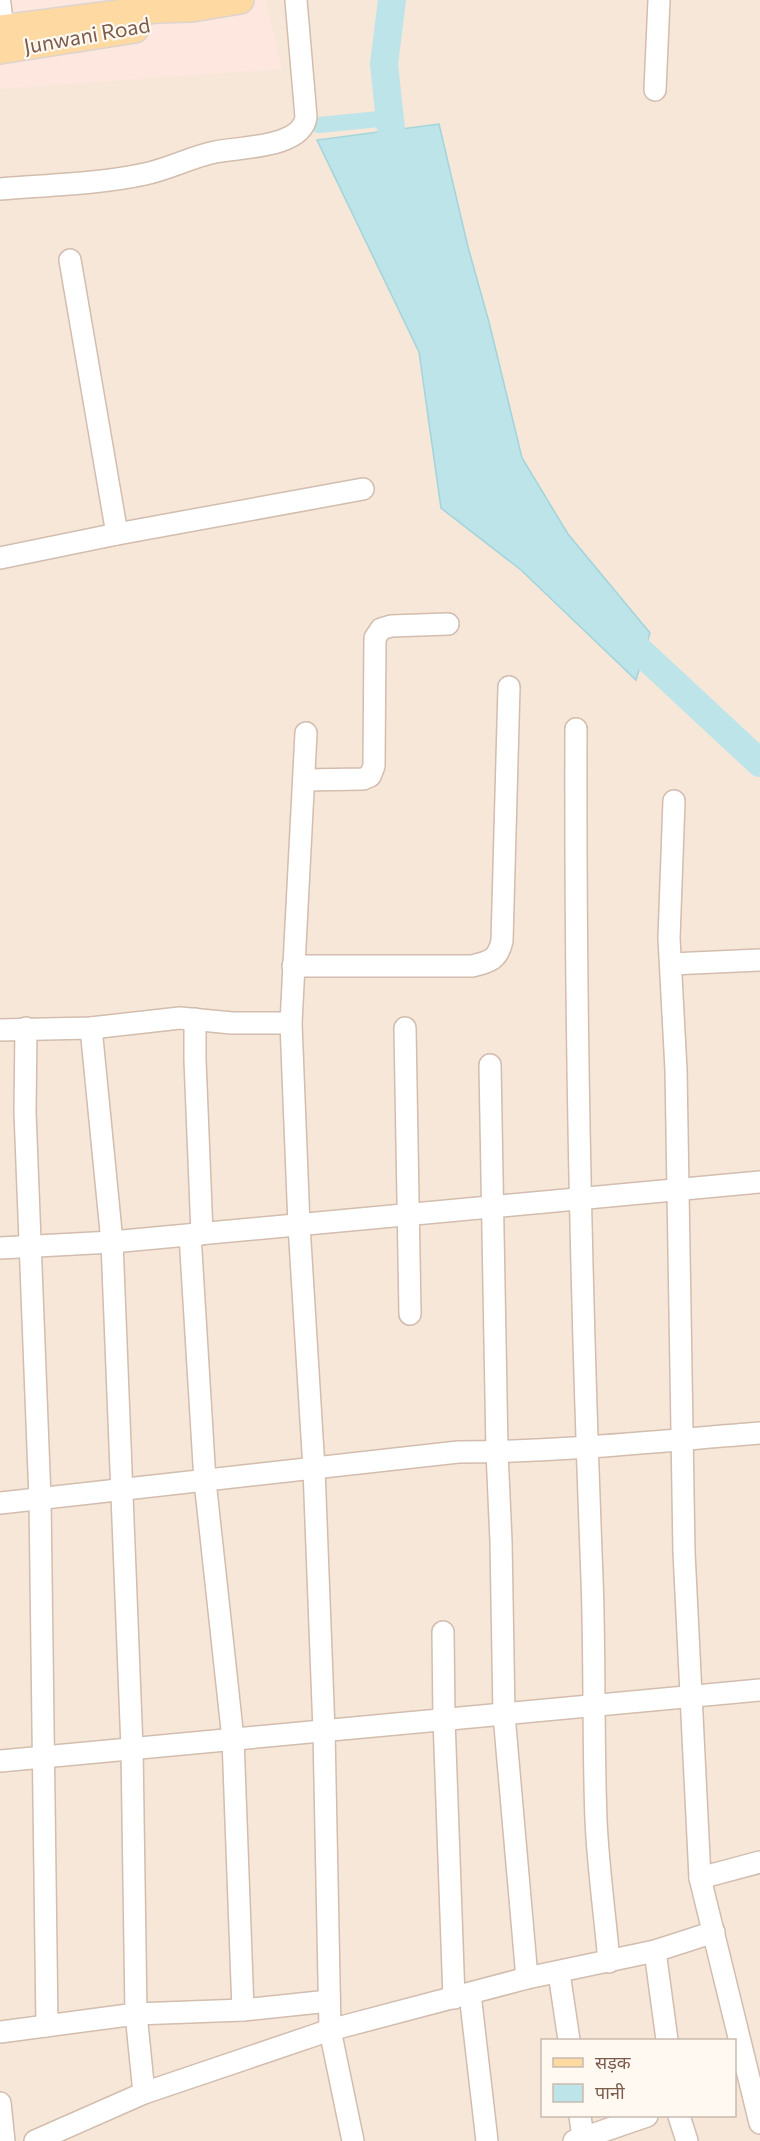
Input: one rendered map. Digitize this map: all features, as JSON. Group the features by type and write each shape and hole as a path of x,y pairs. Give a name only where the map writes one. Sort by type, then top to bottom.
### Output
{"main road":[{"name":"Junwani Road","path":"1,28 151,26 169,21 192,8 240,0"}],"street":[{"path":"0,189 145,174 214,152 291,138 300,131 306,117 296,0"},
{"path":"655,90 658,0"},
{"path":"70,260 117,534"},
{"path":"0,558 363,489"},
{"path":"304,780 363,779 370,776 374,766 375,638 381,629 392,626 448,624"},
{"path":"294,966 472,966 486,963 500,951 509,687"},
{"path":"576,729 575,886 580,1198 592,1593 596,1823 609,1962"},
{"path":"306,733 291,1023 298,1225 314,1469 324,1731 330,2030 352,2141"},
{"path":"674,801 669,938 676,1070 684,1439 684,1552 700,1878 760,2123"},
{"path":"671,964 760,960"},
{"path":"0,1030 91,1028 180,1018 232,1023 291,1023"},
{"path":"195,1019 196,1234 205,1481 233,1739 243,2010"},
{"path":"26,1028 24,1112 40,1498 47,2026"},
{"path":"91,1028 112,1242 132,1748 135,2014 144,2093"},
{"path":"405,1028 410,1314"},
{"path":"490,1065 504,1715 526,1978"},
{"path":"0,1248 112,1242 760,1182"},
{"path":"0,1503 458,1452 497,1452 760,1433"},
{"path":"443,1632 444,1719 462,1996 487,2141"},
{"path":"0,1761 760,1690"},
{"path":"700,1878 760,1862"},
{"path":"35,2141 144,2093 330,2030 526,1978 655,1952 714,1932"},
{"path":"655,1952 667,2039"},
{"path":"559,1973 569,2039"},
{"path":"0,2032 135,2014 243,2010 329,2001"},
{"path":"0,2103 4,2141"},
{"path":"580,2117 579,2139 641,2117"},
{"path":"680,2117 687,2141"}],"shaded area":[{"path":"0,0 760,0 760,2141 0,2141"},
{"path":"0,0 266,0 282,69 0,89"}],"water":[{"path":"439,124 522,458 568,534 650,633 636,680 521,570 441,508 419,352 317,140"}],"waterway":[{"path":"392,0 384,64 397,167"},
{"path":"319,125 389,118"},
{"path":"615,628 760,763"}]}
